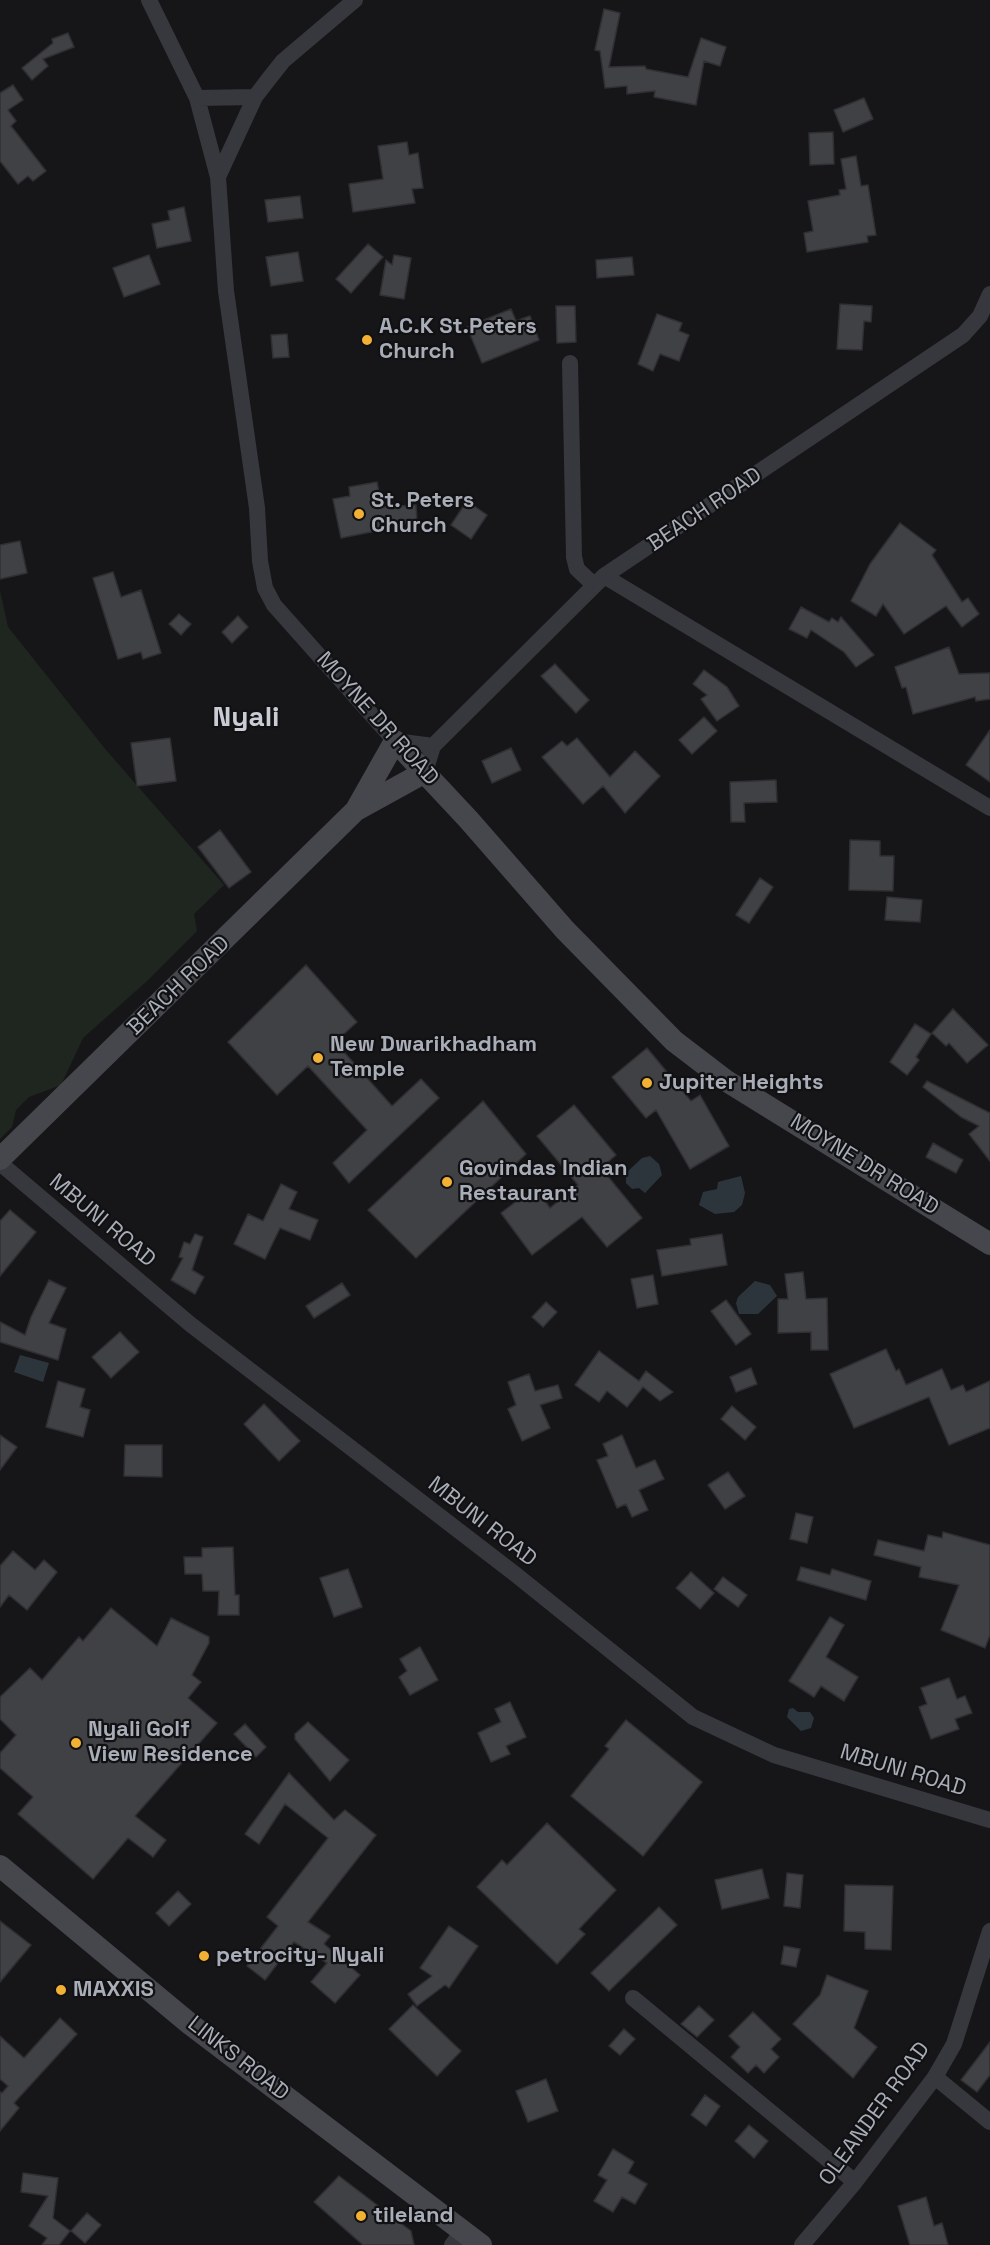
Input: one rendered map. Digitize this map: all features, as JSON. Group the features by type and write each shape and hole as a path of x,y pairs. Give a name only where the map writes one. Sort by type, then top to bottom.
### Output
{"main road":[{"name":"MOYNE DR ROAD","path":"395,741 453,802 611,979 699,1062 990,1244"},
{"name":"BEACH ROAD","path":"0,1161 356,810 395,741"},
{"name":"BEACH ROAD","path":"356,810 425,772"},
{"path":"390,792 410,792 453,802"},
{"name":"LINKS ROAD","path":"0,1866 190,2024 458,2238 481,2245"}],"street":[{"path":"149,0 197,98 218,177"},
{"name":"MOYNE DR ROAD","path":"355,0 283,61 255,97 218,177 226,291 257,508 260,561 265,588 274,605 395,741"},
{"path":"197,98 255,97"},
{"name":"BEACH ROAD","path":"425,772 433,746 599,580 963,334 980,316 990,294"},
{"path":"570,363 573,557 577,569 990,808"},
{"path":"395,741 433,746"},
{"name":"MBUNI ROAD","path":"0,1161 190,1324 515,1574 693,1717 774,1755 990,1820"},
{"name":"OLEANDER ROAD","path":"802,2245 855,2182 935,2077 954,2044 990,1931"},
{"path":"633,1998 855,2182"},
{"path":"935,2077 990,2122"}],"shaded area":[{"path":"0,591 8,627 106,750 224,885 194,914 197,931 146,982 83,1038 61,1085 29,1097 16,1110 12,1127 0,1139"},
{"path":"650,1156 659,1164 662,1175 645,1193 639,1188 632,1189 626,1183 626,1173 642,1158"},
{"path":"741,1176 745,1193 742,1205 734,1212 715,1214 699,1205 703,1192 717,1189 718,1182"},
{"path":"755,1281 770,1285 777,1296 758,1314 739,1314 736,1303 738,1297"},
{"path":"20,1355 49,1363 43,1382 14,1372"},
{"path":"793,1708 798,1712 810,1712 814,1718 811,1728 801,1731 787,1717 789,1709"}],"building":[{"path":"604,9 620,13 609,67 645,66 646,69 688,77 701,38 726,47 720,66 704,61 696,105 654,97 655,91 627,94 627,86 605,88 600,51 595,50"},
{"path":"68,33 74,47 43,59 48,66 32,80 22,68 53,43 52,39"},
{"path":"13,85 23,100 8,110 16,121 11,126 46,171 33,181 28,176 18,184 0,161 0,93"},
{"path":"864,98 873,119 843,132 834,110"},
{"path":"833,132 834,164 810,165 809,133"},
{"path":"407,142 409,155 418,153 423,188 412,189 415,203 353,212 349,184 383,179 378,146"},
{"path":"856,156 861,186 868,185 876,235 867,236 868,242 807,252 804,233 813,231 808,201 840,195 839,190 846,189 841,159"},
{"path":"300,196 303,218 268,222 265,200"},
{"path":"184,207 191,241 157,248 152,224 170,220 168,211"},
{"path":"368,244 383,257 351,293 336,279"},
{"path":"298,252 303,281 271,286 266,257"},
{"path":"149,255 160,284 124,297 113,268"},
{"path":"394,255 411,258 404,299 380,295 386,260 392,265"},
{"path":"632,257 634,275 597,278 596,260"},
{"path":"840,304 872,306 871,322 864,321 862,350 837,349"},
{"path":"556,306 575,306 576,342 557,343"},
{"path":"511,309 516,321 530,316 539,340 482,363 467,327"},
{"path":"657,314 682,323 679,331 689,335 679,361 660,354 653,371 638,364"},
{"path":"287,334 289,357 273,358 271,335"},
{"name":"St. Peters Church","path":"377,482 382,507 416,505 417,523 385,525 386,529 341,538 333,499 350,496 349,487"},
{"path":"467,501 487,515 471,539 451,525"},
{"path":"900,523 936,550 932,555 962,602 968,598 979,614 962,627 946,606 904,634 883,604 876,616 851,601 870,564"},
{"path":"20,541 27,573 0,579 0,545"},
{"path":"113,572 121,597 141,590 161,653 143,659 141,652 118,659 93,578"},
{"path":"801,607 829,622 832,618 838,622 841,617 874,655 856,667 844,652 811,630 807,638 789,629"},
{"path":"179,614 191,624 181,635 169,624"},
{"path":"238,616 248,627 232,643 222,632"},
{"path":"949,647 959,674 990,673 990,699 976,701 975,697 913,714 906,687 902,688 895,667"},
{"path":"555,664 589,700 576,713 541,676"},
{"path":"704,670 727,687 739,706 717,721 701,699 707,695 693,684"},
{"path":"704,717 717,731 692,754 679,740"},
{"path":"990,730 990,782 966,765"},
{"path":"170,738 176,781 137,786 131,743"},
{"path":"577,738 610,777 635,751 660,776 625,813 603,786 583,804 542,757 562,741 567,746"},
{"path":"511,748 521,770 492,783 482,761"},
{"path":"776,780 777,802 744,803 745,822 731,822 730,782"},
{"path":"220,830 251,872 229,888 198,847"},
{"path":"850,840 880,841 880,856 894,856 893,891 849,890"},
{"path":"760,878 773,887 749,923 736,915"},
{"path":"887,897 922,900 920,922 885,920"},
{"path":"306,965 357,1022 335,1042 392,1106 421,1079 439,1098 349,1183 333,1163 367,1130 308,1066 277,1095 228,1042"},
{"path":"953,1009 988,1045 967,1063 949,1043 946,1046 932,1033"},
{"path":"915,1024 931,1034 916,1057 919,1060 907,1075 890,1062"},
{"path":"647,1048 691,1101 700,1095 729,1146 690,1169 656,1110 646,1118 612,1077"},
{"path":"927,1081 990,1113 990,1161 969,1134 979,1126 961,1117 923,1087"},
{"name":"Govindas Indian Restaurant","path":"483,1101 526,1154 416,1258 368,1210"},
{"path":"574,1105 616,1155 601,1168 642,1218 607,1247 582,1217 532,1255 501,1213 535,1187 550,1208 578,1185 537,1136"},
{"path":"933,1143 963,1160 956,1173 926,1157"},
{"path":"281,1184 297,1192 289,1209 318,1220 310,1240 280,1228 265,1259 234,1244 248,1214 263,1221"},
{"path":"10,1210 36,1232 0,1276 0,1221"},
{"path":"195,1234 203,1237 192,1270 204,1277 195,1294 171,1280 183,1258 179,1257 184,1242 190,1244"},
{"path":"722,1234 727,1265 662,1276 657,1250 691,1245 690,1239"},
{"path":"803,1272 806,1299 827,1298 828,1350 811,1350 811,1332 778,1333 778,1299 788,1299 785,1274"},
{"path":"653,1275 658,1304 637,1308 631,1279"},
{"path":"49,1280 66,1288 49,1323 66,1329 58,1360 0,1342 0,1322 25,1335"},
{"path":"342,1283 350,1295 314,1318 306,1306"},
{"path":"726,1300 751,1334 736,1345 711,1311"},
{"path":"546,1302 557,1312 543,1327 532,1317"},
{"path":"120,1332 139,1352 111,1378 92,1357"},
{"path":"886,1349 896,1371 899,1369 906,1385 942,1369 951,1390 963,1385 966,1392 990,1381 990,1428 949,1445 929,1397 854,1428 830,1374"},
{"path":"599,1351 639,1381 646,1371 673,1392 660,1401 643,1387 627,1407 607,1391 599,1402 575,1385"},
{"path":"751,1368 757,1384 736,1392 730,1377"},
{"path":"529,1374 535,1391 558,1385 562,1398 540,1405 550,1428 522,1441 508,1409 516,1405 508,1382"},
{"path":"58,1381 85,1389 80,1407 90,1410 83,1437 46,1427"},
{"path":"264,1404 300,1441 279,1461 244,1424"},
{"path":"732,1406 756,1427 745,1440 721,1419"},
{"path":"0,1435 17,1447 0,1470"},
{"path":"622,1435 636,1468 655,1460 664,1479 639,1490 648,1510 632,1517 626,1504 617,1508 597,1460 608,1456 603,1444"},
{"path":"125,1445 162,1445 162,1477 124,1476"},
{"path":"728,1472 745,1496 725,1509 708,1485"},
{"path":"796,1513 813,1517 807,1543 790,1539"},
{"path":"943,1532 990,1545 990,1635 985,1648 941,1630 959,1585 919,1577 921,1567 874,1555 878,1540 924,1551 928,1535 942,1538"},
{"path":"233,1547 235,1595 239,1595 239,1615 218,1615 219,1591 203,1591 202,1574 185,1574 184,1557 202,1557 202,1548"},
{"path":"13,1551 35,1570 44,1560 57,1572 27,1610 9,1595 0,1607 0,1566"},
{"path":"801,1567 830,1575 832,1569 871,1581 866,1600 797,1580"},
{"path":"348,1569 362,1607 334,1617 320,1578"},
{"path":"691,1572 714,1593 700,1609 676,1588"},
{"path":"723,1577 747,1595 738,1607 714,1589"},
{"name":"Nyali Golf View Residence","path":"111,1608 157,1646 171,1618 209,1637 209,1643 192,1675 201,1682 188,1698 217,1723 135,1816 166,1840 153,1857 128,1838 93,1879 18,1814 33,1797 0,1768 0,1753 16,1735 0,1719 0,1697 30,1668 42,1680 79,1637 83,1641"},
{"path":"830,1617 844,1625 826,1657 858,1677 844,1701 821,1686 814,1697 789,1681"},
{"path":"420,1647 438,1680 410,1695 399,1677 407,1671 400,1659"},
{"path":"949,1678 957,1699 965,1696 972,1713 955,1719 959,1729 931,1739 919,1707 927,1704 921,1688"},
{"path":"510,1702 526,1737 506,1746 510,1754 491,1762 478,1733 501,1722 495,1709"},
{"path":"626,1720 702,1782 643,1856 571,1796 609,1749 605,1746"},
{"path":"308,1722 349,1760 330,1781 295,1739 295,1734"},
{"path":"245,1724 266,1747 256,1757 234,1734"},
{"path":"289,1773 334,1820 345,1810 376,1835 308,1922 330,1936 324,1944 360,1975 335,2003 311,1982 327,1963 294,1942 265,1980 247,1966 278,1926 267,1917 328,1838 285,1804 259,1844 245,1834"},
{"path":"547,1823 616,1890 579,1929 585,1934 557,1964 477,1887 502,1860 507,1865"},
{"path":"762,1869 769,1898 722,1909 715,1880"},
{"path":"787,1873 803,1875 800,1908 784,1906"},
{"path":"845,1885 893,1886 891,1950 865,1949 865,1932 844,1931"},
{"path":"178,1891 191,1904 169,1926 156,1913"},
{"path":"659,1907 677,1925 609,1991 591,1973"},
{"path":"0,1921 31,1945 0,1982"},
{"path":"449,1926 478,1946 449,1988 445,1985 417,2006 408,1994 432,1976 420,1968"},
{"path":"784,1946 800,1949 796,1967 781,1964"},
{"path":"827,1975 868,1991 854,2028 877,2047 853,2078 793,2024 820,1995"},
{"path":"413,2005 461,2051 437,2076 389,2029"},
{"path":"699,2006 714,2020 697,2037 681,2024"},
{"path":"753,2012 781,2039 771,2049 779,2057 764,2073 756,2065 748,2073 731,2057 740,2047 729,2036"},
{"path":"60,2018 77,2034 14,2103 19,2108 0,2131 0,2092 2,2093 8,2086 0,2079 0,2036 24,2058"},
{"path":"624,2029 635,2039 620,2055 609,2046"},
{"path":"990,2042 990,2075 977,2092 961,2080"},
{"path":"546,2079 558,2111 528,2122 516,2091"},
{"path":"705,2095 720,2106 706,2126 691,2115"},
{"path":"749,2125 768,2141 754,2158 735,2141"},
{"path":"613,2149 634,2162 628,2173 647,2184 635,2204 622,2197 613,2212 594,2201 607,2180 598,2175"},
{"path":"23,2173 58,2178 53,2218 70,2231 59,2245 42,2245 47,2238 29,2226 48,2196 21,2192"},
{"name":"tileland","path":"339,2176 411,2231 414,2245 363,2245 314,2202"},
{"path":"926,2197 934,2226 942,2223 948,2245 910,2245 898,2206"},
{"path":"87,2213 101,2225 85,2243 71,2231"}],"place":[{"name":"A.C.K St.Peters Church","path":"367,340"},
{"name":"St. Peters Church","path":"359,514"},
{"name":"New Dwarikhadham Temple","path":"318,1058"},
{"name":"Jupiter Heights","path":"647,1083"},
{"name":"Govindas Indian Restaurant","path":"447,1182"},
{"name":"Nyali Golf View Residence","path":"76,1743"},
{"name":"petrocity- Nyali","path":"204,1956"},
{"name":"MAXXIS","path":"61,1990"},
{"name":"tileland","path":"361,2216"}],"district":[{"name":"Nyali","path":"246,718"}]}
